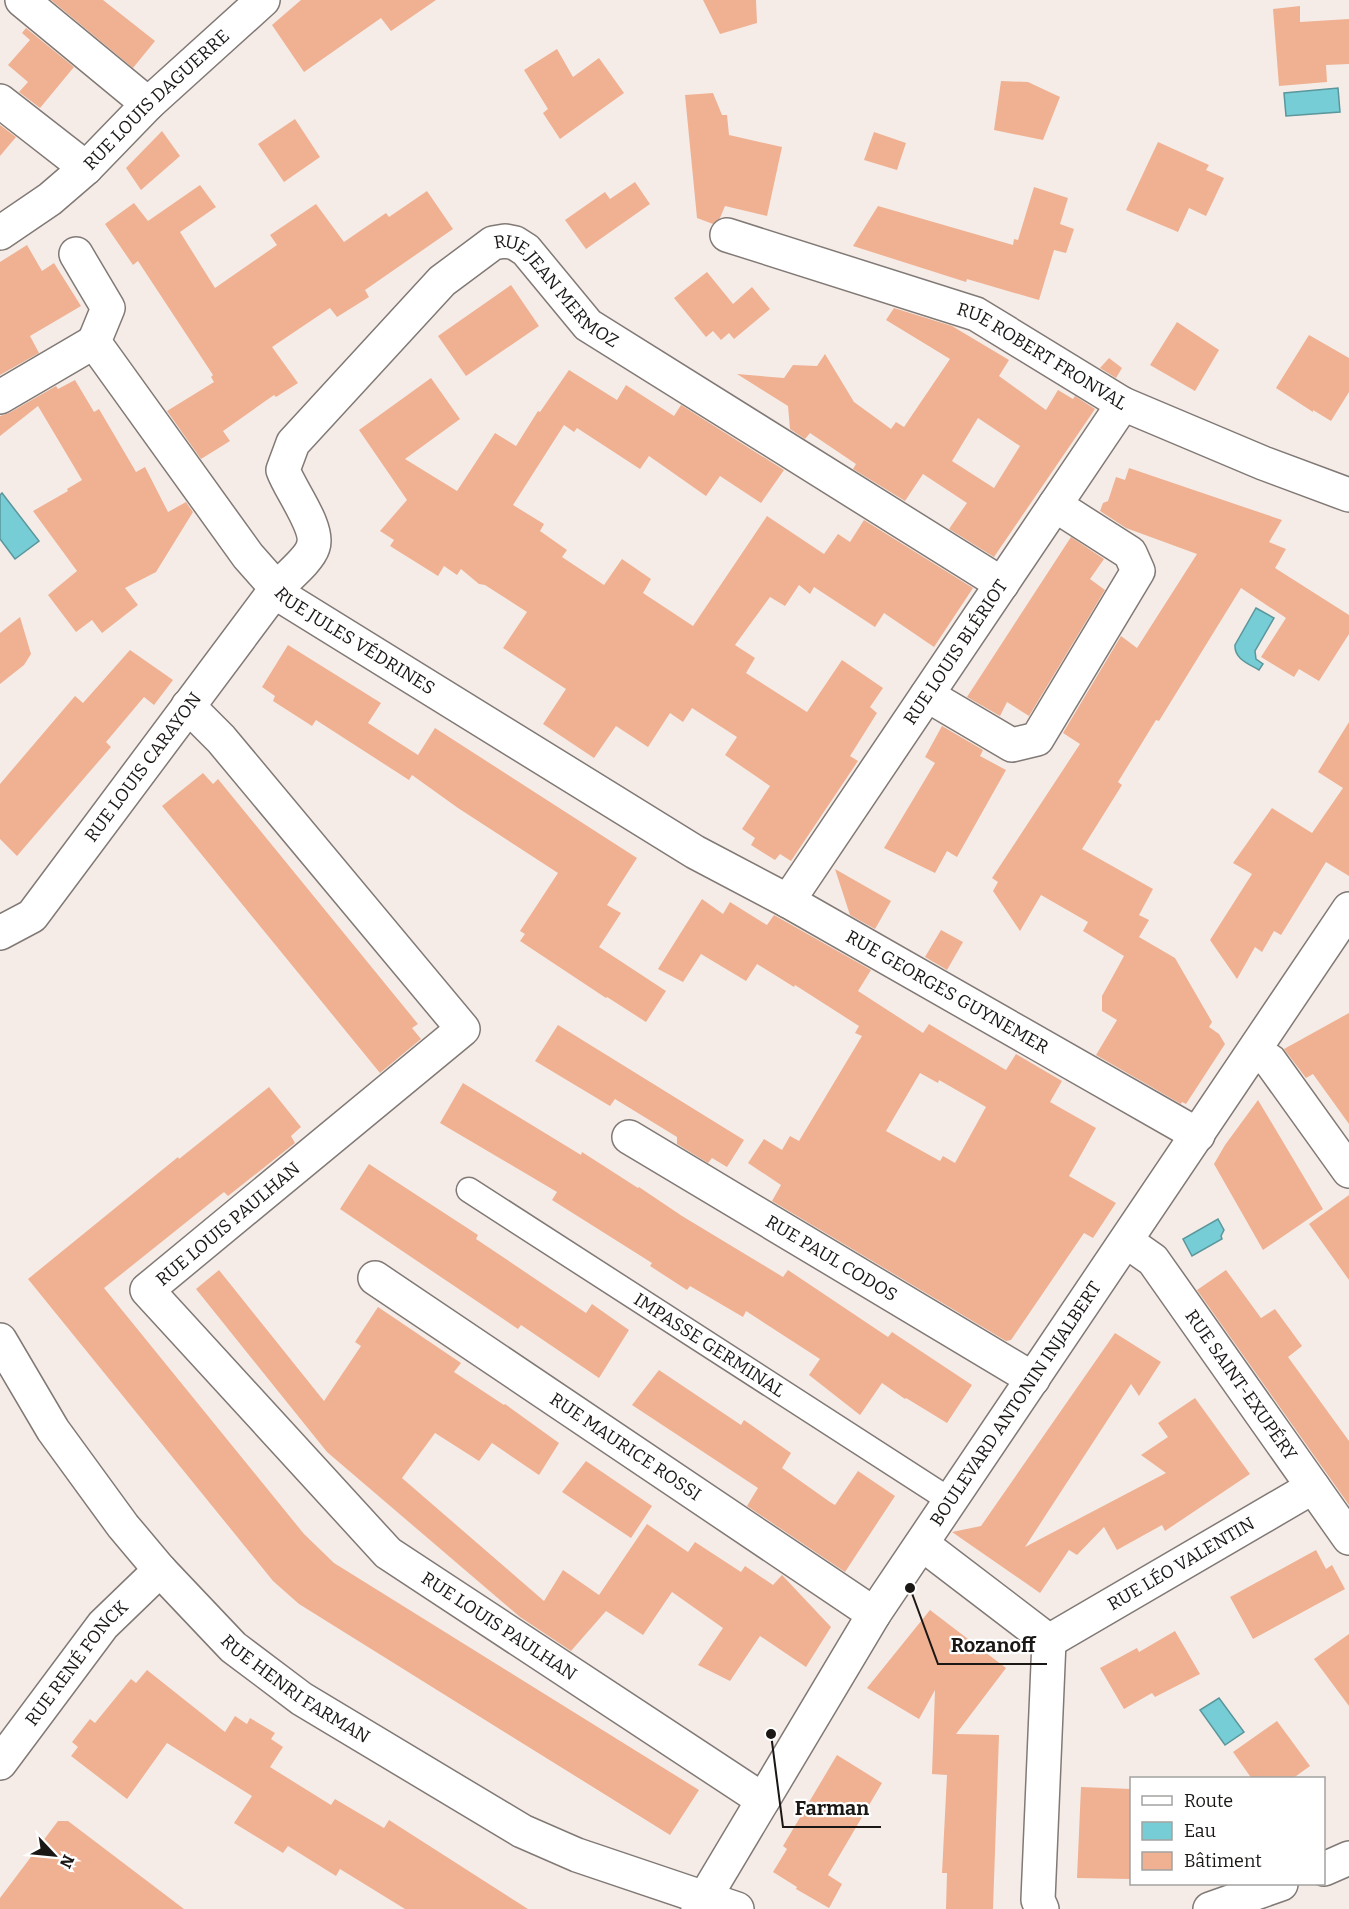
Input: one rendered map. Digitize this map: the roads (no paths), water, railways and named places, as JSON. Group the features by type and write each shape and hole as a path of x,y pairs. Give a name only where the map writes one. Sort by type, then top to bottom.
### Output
{"street":[{"path":"22,0 148,104"},
{"name":"RUE LOUIS DAGUERRE","path":"0,233 50,199 86,168 244,5"},
{"path":"0,100 86,168"},
{"name":"RUE ROBERT FRONVAL","path":"727,235 976,314 1123,404 1263,463 1349,495"},
{"name":"RUE JEAN MERMOZ","path":"276,589 313,548 315,538 310,522 288,484 283,470 293,443 442,281 493,243 505,241 515,243 526,250 588,325 1002,584"},
{"path":"0,397 94,342 108,308 76,254"},
{"name":"RUE JULES VÉDRINES","path":"94,342 248,556 286,599 695,852"},
{"name":"RUE LOUIS BLÉRIOT","path":"788,901 1123,404"},
{"path":"927,695 1012,745 1037,740 1138,571 1130,553 1055,505"},
{"name":"RUE LOUIS CARAYON","path":"0,933 32,916 276,589"},
{"name":"RUE LOUIS PAULHAN","path":"188,706 221,739 463,1029 147,1290 388,1553 763,1800"},
{"name":"RUE GEORGES GUYNEMER","path":"695,852 788,901 1198,1135"},
{"name":"BOULEVARD ANTONIN INJALBERT","path":"701,1903 874,1614 1349,909"},
{"path":"1254,1052 1270,1061 1349,1171"},
{"name":"RUE PAUL CODOS","path":"628,1137 1033,1379"},
{"name":"IMPASSE GERMINAL","path":"469,1190 951,1500"},
{"name":"RUE SAINT-EXUPÉRY","path":"1126,1241 1153,1260 1349,1538"},
{"name":"RUE MAURICE ROSSI","path":"375,1278 874,1614"},
{"name":"RUE HENRI FARMAN","path":"0,1340 59,1438 123,1526 160,1570 233,1647 302,1699 522,1831 701,1903 737,1909"},
{"name":"RUE LÉO VALENTIN","path":"1049,1641 1313,1487"},
{"path":"922,1544 1049,1641 1038,1900 1042,1909"},
{"name":"RUE RENÉ FONCK","path":"0,1763 103,1625 160,1570"},
{"path":"1325,1868 1349,1858"},
{"path":"1210,1909 1278,1885"}],"water":[{"path":"1338,88 1340,112 1286,116 1284,93"},
{"path":"2,493 39,541 15,559 0,539 0,495"},
{"path":"1256,608 1274,618 1255,651 1256,659 1263,664 1259,670 1247,663 1235,650 1235,645"},
{"path":"1218,1219 1224,1230 1222,1239 1192,1256 1183,1239"},
{"path":"1219,1698 1244,1732 1225,1745 1200,1710"}],"place":[{"name":"Rozanoff","path":"910,1588"},
{"name":"Farman","path":"771,1734"}]}
